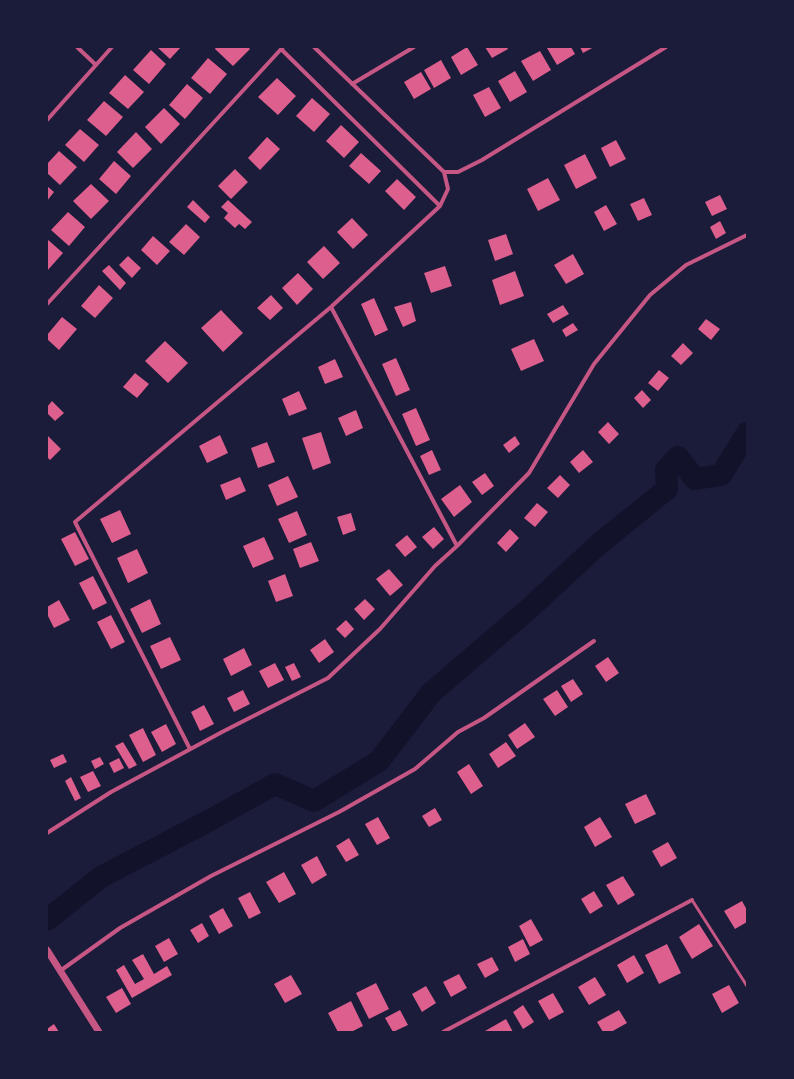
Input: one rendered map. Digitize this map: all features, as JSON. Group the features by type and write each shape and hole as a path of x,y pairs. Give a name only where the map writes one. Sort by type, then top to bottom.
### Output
{"street":[{"path":"77,47 96,65"},
{"path":"47,120 112,47"},
{"path":"190,749 75,522 331,307 440,206 448,189 444,172 314,47"},
{"path":"352,84 414,47"},
{"path":"444,172 458,172 482,160 666,47"},
{"path":"47,304 282,48 440,206"},
{"path":"47,833 111,792 190,749 328,678 380,629 435,566 528,473 594,364 650,295 686,264 747,235"},
{"path":"331,307 456,546"},
{"path":"60,971 120,928 212,876 340,812 415,769 458,732 484,718 594,641"},
{"path":"443,1032 692,900"},
{"path":"48,951 99,1032"}],"lane":[{"path":"692,900 747,986"}],"building":[{"path":"157,47 181,47 170,59"},
{"path":"216,47 248,47 250,49 233,66 215,49"},
{"path":"467,47 478,65 461,75 451,57"},
{"path":"485,47 507,47 508,49 492,58"},
{"path":"571,47 575,54 557,65 547,48"},
{"path":"580,47 594,47 583,53"},
{"path":"151,50 166,64 149,84 133,70"},
{"path":"540,51 551,70 533,81 521,61"},
{"path":"208,58 227,74 210,94 191,78"},
{"path":"441,60 451,78 434,88 424,70"},
{"path":"515,71 527,92 510,102 498,81"},
{"path":"421,72 431,89 414,99 404,82"},
{"path":"125,75 144,92 128,109 109,93"},
{"path":"277,78 296,96 278,115 258,97"},
{"path":"187,84 203,98 185,119 169,105"},
{"path":"489,87 501,108 485,117 473,95"},
{"path":"312,98 330,114 314,132 296,116"},
{"path":"104,101 123,117 106,136 87,120"},
{"path":"164,108 180,124 161,144 145,127"},
{"path":"341,125 359,142 344,158 326,141"},
{"path":"80,129 99,145 84,162 65,145"},
{"path":"136,132 152,149 133,168 117,152"},
{"path":"267,137 280,149 260,170 248,158"},
{"path":"616,140 626,159 610,167 601,148"},
{"path":"59,151 77,167 60,185 47,173 47,164"},
{"path":"361,153 381,171 369,184 349,166"},
{"path":"585,154 597,178 576,189 564,165"},
{"path":"114,161 131,176 116,194 99,179"},
{"path":"235,169 248,182 231,199 218,186"},
{"path":"548,178 560,200 538,211 527,189"},
{"path":"397,179 416,197 404,210 385,191"},
{"path":"91,184 109,201 91,219 73,201"},
{"path":"47,186 54,192 47,201"},
{"path":"720,195 727,209 712,216 705,202"},
{"path":"644,198 652,215 638,221 630,204"},
{"path":"193,200 210,217 205,223 187,207"},
{"path":"228,200 252,222 245,229 239,224 235,228 224,218 228,213 221,207"},
{"path":"606,205 617,224 604,231 594,212"},
{"path":"68,212 85,227 69,246 51,230"},
{"path":"352,218 368,235 353,249 337,232"},
{"path":"720,221 726,233 716,239 710,227"},
{"path":"186,224 200,237 184,255 169,242"},
{"path":"506,234 513,254 495,261 488,240"},
{"path":"153,236 170,251 157,265 141,250"},
{"path":"47,239 63,253 47,271"},
{"path":"324,246 340,263 323,279 307,262"},
{"path":"573,254 584,274 566,284 554,265"},
{"path":"128,256 141,268 132,278 119,265"},
{"path":"109,265 126,283 120,290 102,271"},
{"path":"445,266 452,286 431,293 424,273"},
{"path":"515,271 524,296 500,305 492,280"},
{"path":"298,273 313,289 297,305 282,288"},
{"path":"99,285 113,298 95,318 81,306"},
{"path":"271,295 283,308 270,320 257,308"},
{"path":"374,298 388,330 375,336 361,304"},
{"path":"411,302 416,321 403,327 394,307"},
{"path":"563,305 569,314 553,323 547,314"},
{"path":"221,310 243,333 223,352 201,328"},
{"path":"62,317 77,329 59,350 47,339 47,335"},
{"path":"706,319 720,329 711,340 698,329"},
{"path":"573,323 578,330 566,337 562,330"},
{"path":"534,339 544,361 521,371 511,349"},
{"path":"165,341 188,363 168,383 145,361"},
{"path":"683,343 693,353 681,365 671,356"},
{"path":"396,358 410,390 396,396 382,364"},
{"path":"335,359 343,377 325,384 318,367"},
{"path":"659,370 669,378 658,391 648,383"},
{"path":"135,373 149,384 137,398 123,387"},
{"path":"642,390 651,400 643,408 634,398"},
{"path":"299,391 307,409 289,416 282,399"},
{"path":"52,401 64,413 55,421 47,413 47,407"},
{"path":"416,408 430,440 416,446 402,414"},
{"path":"356,410 363,428 346,436 338,418"},
{"path":"608,422 619,434 609,444 598,432"},
{"path":"321,432 331,463 313,470 302,438"},
{"path":"47,435 61,449 50,460 47,457"},
{"path":"220,435 228,453 207,463 199,446"},
{"path":"515,436 520,444 509,453 503,445"},
{"path":"267,442 275,462 258,468 251,448"},
{"path":"432,450 441,470 429,475 420,456"},
{"path":"583,450 593,462 579,473 570,462"},
{"path":"485,473 494,486 482,495 472,482"},
{"path":"560,475 570,485 558,498 547,488"},
{"path":"288,476 298,497 277,506 268,485"},
{"path":"240,477 246,491 226,500 220,485"},
{"path":"460,485 472,502 454,517 441,499"},
{"path":"537,503 548,512 535,527 524,518"},
{"path":"120,510 131,534 112,543 100,519"},
{"path":"297,511 307,535 289,543 278,519"},
{"path":"351,513 356,530 343,535 337,517"},
{"path":"434,527 444,539 433,549 422,537"},
{"path":"510,529 519,538 506,552 497,543"},
{"path":"75,532 89,559 75,566 61,539"},
{"path":"407,535 417,547 405,557 395,545"},
{"path":"264,537 274,559 253,568 243,546"},
{"path":"311,542 319,561 300,568 293,549"},
{"path":"137,549 148,573 128,583 117,558"},
{"path":"389,569 403,585 390,596 376,579"},
{"path":"285,574 293,596 276,602 268,581"},
{"path":"93,576 107,603 93,610 79,583"},
{"path":"150,599 161,624 142,633 130,609"},
{"path":"365,599 375,609 364,620 354,609"},
{"path":"59,600 70,620 54,628 47,614 47,607"},
{"path":"111,615 125,642 111,649 97,622"},
{"path":"346,620 354,629 345,638 336,629"},
{"path":"170,637 181,660 161,669 150,646"},
{"path":"325,639 334,652 319,663 310,650"},
{"path":"244,648 252,665 231,676 223,659"},
{"path":"608,657 619,673 606,682 595,666"},
{"path":"275,663 284,680 268,688 259,671"},
{"path":"294,663 301,677 292,681 285,667"},
{"path":"573,679 583,694 571,702 561,686"},
{"path":"243,690 250,704 234,712 227,698"},
{"path":"557,690 568,707 555,716 543,699"},
{"path":"204,705 214,724 200,731 191,712"},
{"path":"525,723 535,737 517,749 508,735"},
{"path":"166,724 176,744 162,752 151,732"},
{"path":"143,728 156,755 143,762 129,735"},
{"path":"123,742 137,765 129,769 115,746"},
{"path":"506,742 516,756 498,768 489,754"},
{"path":"63,754 67,762 54,768 50,760"},
{"path":"100,757 104,764 95,769 91,761"},
{"path":"119,758 124,768 114,773 109,763"},
{"path":"469,764 483,786 471,794 457,772"},
{"path":"93,771 101,786 88,792 80,777"},
{"path":"71,777 81,798 75,801 65,781"},
{"path":"646,794 656,814 635,824 625,804"},
{"path":"435,808 442,820 429,827 422,816"},
{"path":"378,817 390,838 377,845 365,824"},
{"path":"600,817 612,837 595,847 584,827"},
{"path":"349,838 359,855 346,862 336,846"},
{"path":"668,842 677,858 661,867 652,851"},
{"path":"317,856 327,875 312,884 301,865"},
{"path":"284,872 296,894 279,903 266,882"},
{"path":"623,876 635,895 618,905 606,885"},
{"path":"594,891 603,906 590,914 581,899"},
{"path":"250,892 261,913 249,919 238,898"},
{"path":"742,901 747,910 747,922 735,929 724,911"},
{"path":"223,908 233,926 219,934 209,916"},
{"path":"531,919 543,940 530,947 519,926"},
{"path":"202,923 209,936 198,943 190,930"},
{"path":"699,924 713,946 692,959 679,937"},
{"path":"169,938 178,954 164,962 155,946"},
{"path":"523,939 530,954 515,962 508,947"},
{"path":"667,944 681,973 659,984 645,955"},
{"path":"143,954 154,974 167,966 172,975 132,998 116,970 124,965 135,984 144,979 132,960"},
{"path":"634,955 644,973 627,983 617,965"},
{"path":"492,957 499,970 485,978 477,964"},
{"path":"459,974 467,988 451,997 443,982"},
{"path":"291,975 302,994 285,1003 274,984"},
{"path":"595,977 606,995 589,1005 578,987"},
{"path":"376,983 389,1009 369,1019 356,993"},
{"path":"729,985 739,1003 722,1013 712,994"},
{"path":"426,986 436,1003 422,1012 412,994"},
{"path":"122,988 131,1004 116,1013 106,997"},
{"path":"553,993 564,1012 549,1020 538,1001"},
{"path":"351,1001 363,1026 351,1032 338,1032 328,1013"},
{"path":"523,1005 534,1022 523,1029 513,1012"},
{"path":"400,1010 408,1025 393,1032 385,1018"},
{"path":"619,1010 627,1023 611,1032 603,1032 597,1022"},
{"path":"506,1019 513,1032 485,1031"},
{"path":"54,1024 59,1032 47,1032 47,1029"}],"waterway":[{"path":"47,920 101,877 275,784 314,801 379,761 431,693 531,607 599,544 667,489 666,470 678,457 695,479 721,475 747,433"}]}
